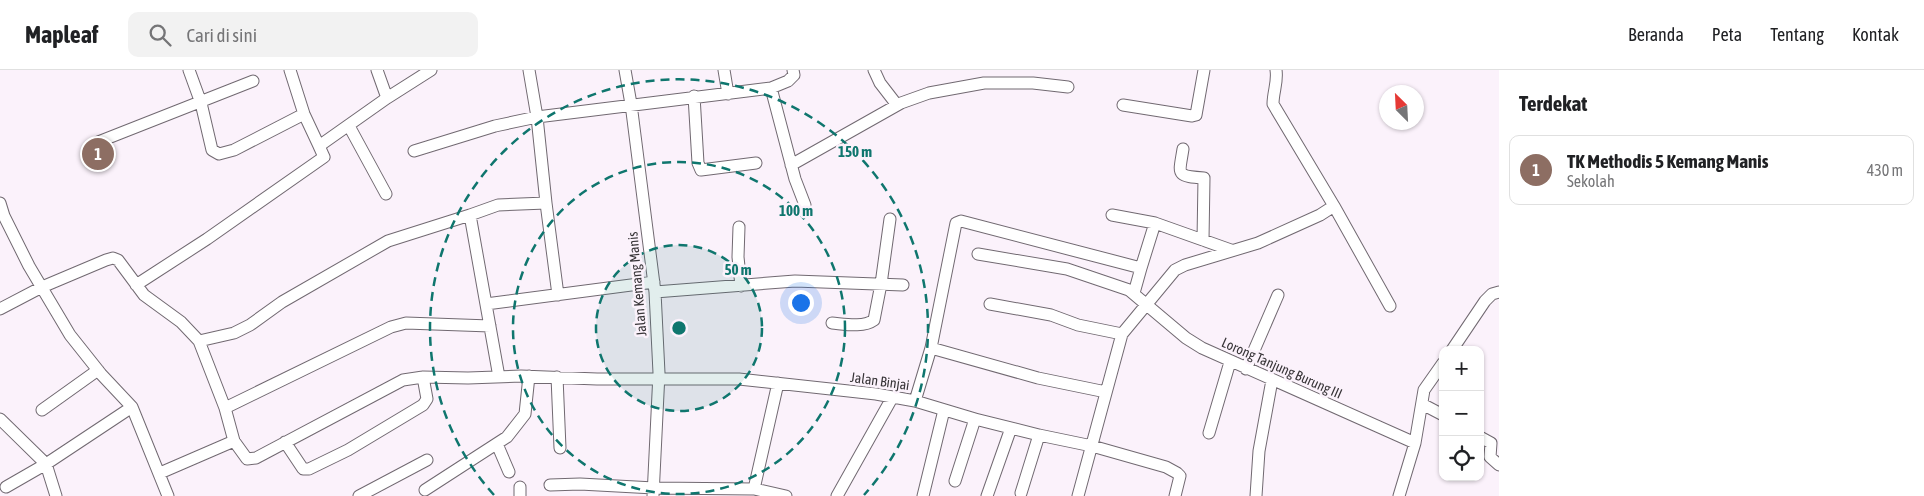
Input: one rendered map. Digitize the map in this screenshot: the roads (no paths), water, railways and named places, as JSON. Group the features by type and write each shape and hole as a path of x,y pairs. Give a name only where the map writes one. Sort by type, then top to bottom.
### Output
{"street":[{"path":"189,70 201,103 212,150 219,154 234,150 304,114"},
{"path":"136,285 207,239 324,157 304,114 290,70"},
{"path":"377,70 386,98"},
{"path":"319,146 350,126 386,98 431,70"},
{"path":"529,70 537,117 558,295"},
{"name":"Jalan Kemang Manis","path":"625,70 655,287 658,378 654,492"},
{"path":"724,70 728,94"},
{"path":"414,151 495,126 537,117 694,96 728,94 771,88 793,78 794,70"},
{"path":"874,70 880,83 896,106"},
{"path":"1123,105 1192,116 1196,115 1204,70"},
{"path":"1276,70 1277,78 1273,104 1334,206 1390,306"},
{"path":"98,142 254,81"},
{"path":"792,165 896,106 929,93 984,84 1033,83 1068,86"},
{"path":"771,88 805,205"},
{"path":"694,96 698,163 701,170 756,164"},
{"path":"350,126 386,194"},
{"path":"1183,149 1181,174 1186,177 1204,178 1203,240"},
{"path":"0,203 16,241 70,336 132,407 168,496"},
{"path":"200,341 234,333 250,325 282,302 388,241 498,205 546,203"},
{"path":"1078,496 1122,334 1175,270 1231,250 1258,243 1320,215 1334,206"},
{"path":"470,215 499,377"},
{"path":"1112,216 1156,222 1231,250"},
{"path":"832,323 871,323 875,316 890,218"},
{"path":"915,401 930,348 956,223 961,221 1141,268"},
{"path":"978,254 1067,269 1098,278 1134,293 1156,222"},
{"path":"739,227 738,257 741,286"},
{"path":"0,309 42,287 112,258 118,260 144,295 181,322 200,341 225,408 234,441 160,473"},
{"path":"486,304 558,295 655,287 741,286 795,281 903,285"},
{"path":"1455,346 1485,301 1492,294 1499,292"},
{"name":"Lorong Tanjung Burung III","path":"1134,293 1186,338 1202,348 1415,443"},
{"path":"1246,369 1278,295"},
{"path":"990,304 1051,315 1078,326 1122,334"},
{"path":"225,408 391,327 406,323 490,326"},
{"path":"930,348 1038,378 1106,392"},
{"path":"1209,433 1230,362"},
{"path":"1399,496 1415,443 1424,390 1439,369"},
{"path":"42,410 98,370"},
{"path":"425,490 508,437 525,414 529,376"},
{"name":"Jalan Binjai","path":"234,441 247,459 256,458 344,413 370,396 403,380 423,377 529,376 597,379 739,379 876,394 915,401 1010,428 1092,446 1177,473 1180,476 1175,496"},
{"path":"285,442 303,469 309,469 348,450 423,405 428,399 423,377"},
{"path":"557,377 560,448"},
{"path":"1256,496 1259,451 1272,380"},
{"path":"754,489 778,383"},
{"path":"837,496 892,398"},
{"path":"1422,404 1439,413"},
{"path":"6,487 46,464 132,407"},
{"path":"923,496 944,410"},
{"path":"0,419 46,464 56,496"},
{"path":"955,482 975,419"},
{"path":"987,496 1010,428"},
{"path":"1021,493 1039,435"},
{"path":"1484,439 1491,443 1490,457 1499,465"},
{"path":"497,444 509,472"},
{"path":"359,496 427,460"},
{"path":"578,496 580,484"},
{"path":"550,485 580,484 654,492 754,489 786,496"}],"place":[{"name":"TK Methodis 5 Kemang Manis","path":"98,154"}]}
